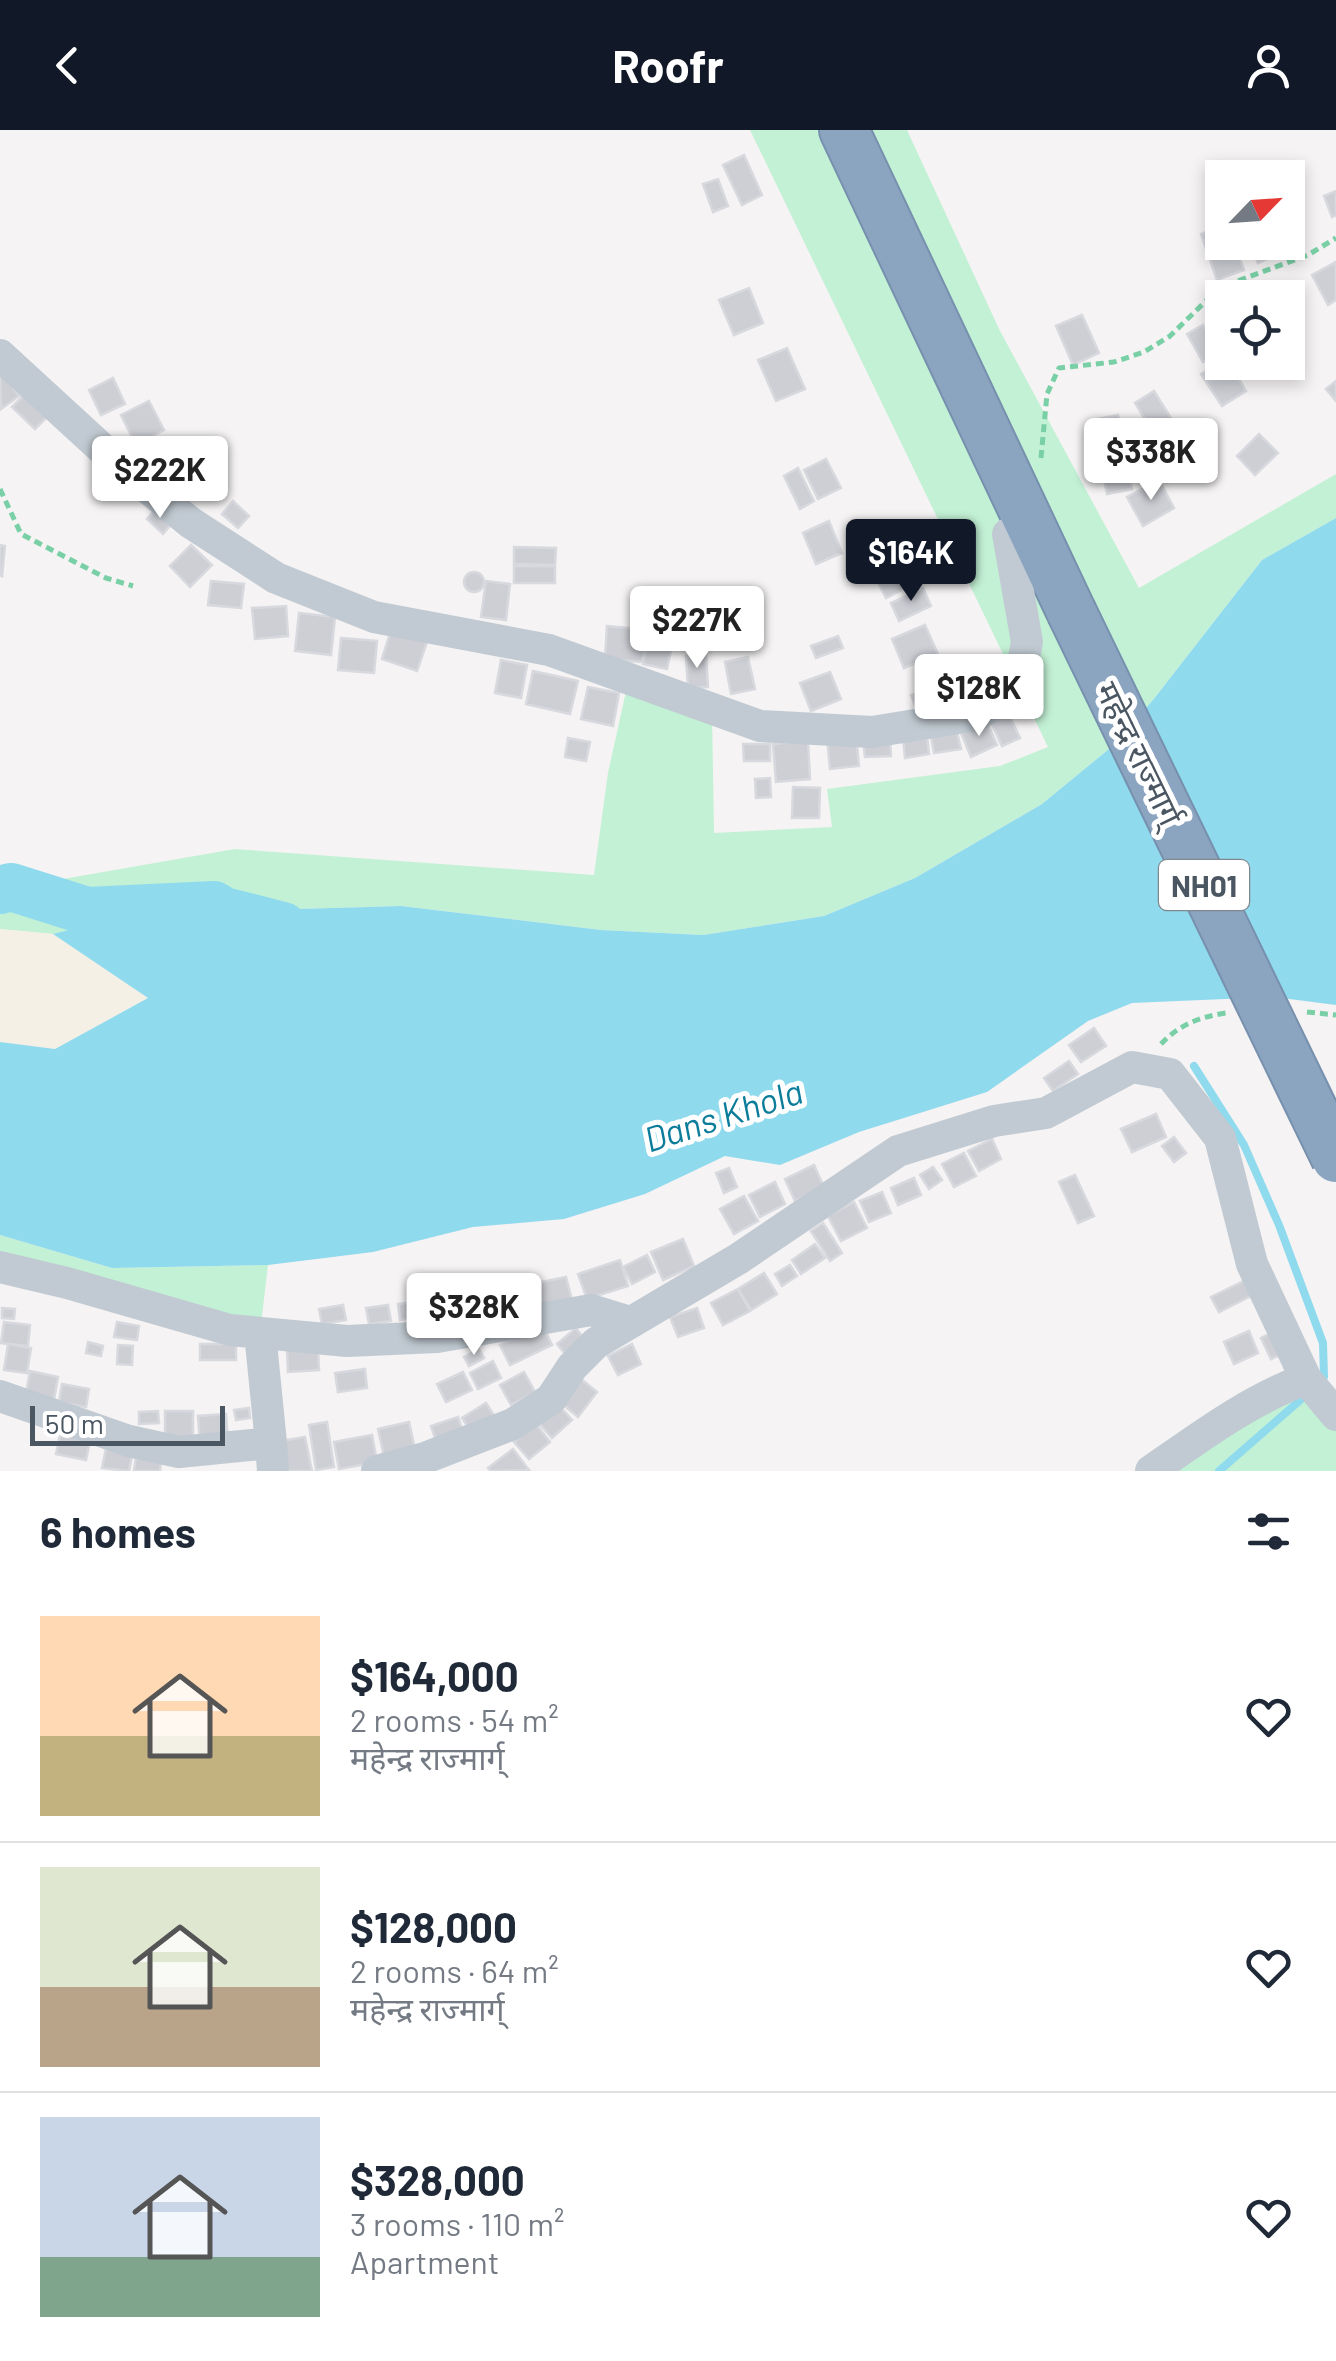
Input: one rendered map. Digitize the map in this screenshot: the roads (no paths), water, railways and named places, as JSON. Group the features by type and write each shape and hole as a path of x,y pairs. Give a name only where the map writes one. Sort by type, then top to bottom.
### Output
{"highway":[{"name":"महेन्द्र राज्मार्ग्","path":"844,130 1014,517 1071,612 1336,1158"}],"street":[{"path":"0,355 122,467 191,523 276,578 374,616 550,650 760,726 872,732 977,714 1004,698 1019,684 1027,642 1014,517"},
{"path":"378,1471 425,1458 513,1424 551,1399 572,1368 596,1343 738,1259 898,1150 994,1121 1046,1113 1132,1067 1170,1074 1220,1138 1252,1264 1322,1398"},
{"path":"0,1267 67,1282 230,1330 260,1334 346,1341 438,1337 591,1310 630,1322"},
{"path":"0,1396 129,1441 178,1452 272,1457 260,1334"},
{"path":"1151,1471 1277,1390 1322,1398"}],"water":[{"name":"Dans Khola","path":"1336,518 1336,1005 1274,997 1132,1003 1088,1021 987,1092 859,1132 780,1165 725,1156 645,1194 564,1219 473,1227 373,1252 268,1265 112,1268 0,1235 0,1042 55,1049 148,998 53,934 95,923 224,911 401,906 601,930 703,935 824,916 915,878 1042,804 1109,749 1153,700 1262,560"}],"waterway":[{"path":"0,890 11,887 87,911 214,905 283,926"},
{"path":"1194,1066 1244,1145 1279,1225 1323,1343 1324,1377 1320,1382"},
{"path":"1219,1471 1306,1395"}]}
